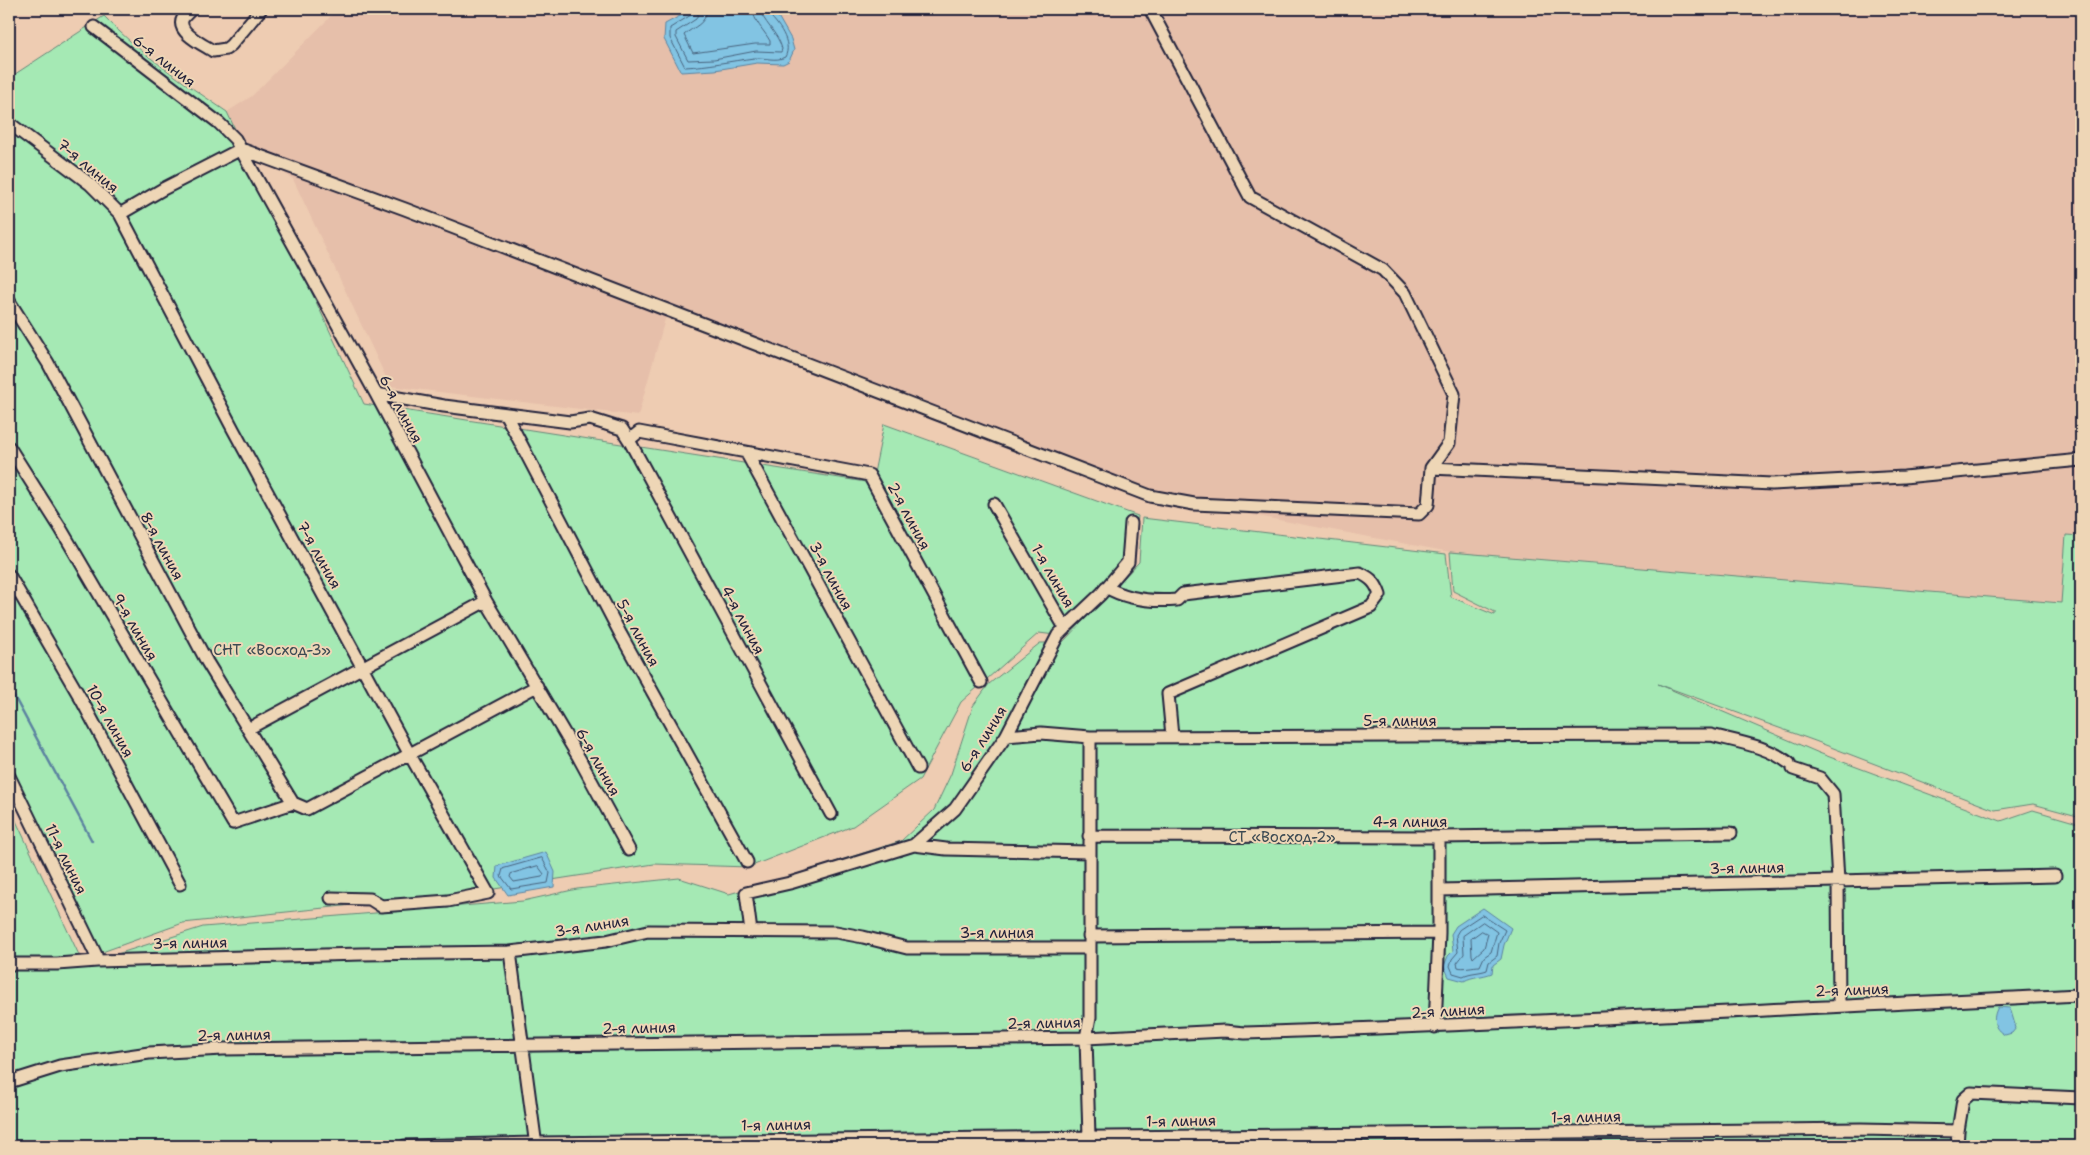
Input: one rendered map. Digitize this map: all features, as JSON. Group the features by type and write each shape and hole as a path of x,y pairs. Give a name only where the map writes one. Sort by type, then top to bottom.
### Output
{"street":[{"path":"190,10 182,19 185,32 214,51 231,45 261,9"},
{"path":"120,214 163,188 241,149 405,209 1150,496 1194,504 1419,514 1428,505 1432,468 1449,443 1454,394 1405,292 1383,270 1250,197 1150,9"},
{"name":"6-я линия","path":"94,26 220,123 235,139 376,394 486,601 537,686 630,850"},
{"name":"7-я линия","path":"9,123 90,184 120,214 233,429 488,893 448,900 381,906 370,899 331,898"},
{"name":"8-я линия","path":"9,300 48,363 206,662 293,803"},
{"path":"376,394 506,415 570,422 590,419 622,429 629,440 639,432 746,452"},
{"name":"5-я линия","path":"506,415 621,635 747,862"},
{"name":"4-я линия","path":"629,440 831,814"},
{"name":"9-я линия","path":"9,447 61,529 233,823 293,803"},
{"name":"2-я линия","path":"746,452 870,475 981,682"},
{"name":"3-я линия","path":"746,452 918,768"},
{"path":"1432,468 1772,484 1904,477 2081,460"},
{"name":"1-я линия","path":"994,504 1062,631 1128,562 1132,523"},
{"path":"1106,587 1120,595 1135,599 1177,600 1183,594 1360,573 1370,577 1377,586 1380,595 1372,607 1168,694 1172,736"},
{"name":"10-я линия","path":"9,575 81,699 180,884"},
{"path":"248,729 486,601"},
{"name":"6-я линия","path":"914,845 955,809 1006,736 1062,631"},
{"path":"293,803 307,808 537,686"},
{"name":"5-я линия","path":"1006,736 1041,733 1090,737 1711,736 1750,745 1778,755 1791,766 1820,778 1833,794 1838,881 1839,1005"},
{"path":"1090,737 1088,852 1090,1017 1086,1038 1090,1137"},
{"name":"11-я линия","path":"9,776 97,958"},
{"name":"4-я линия","path":"1089,836 1438,837 1731,833"},
{"path":"1435,1027 1439,933 1438,837"},
{"path":"751,932 746,893 790,884 914,845 946,849 1088,852"},
{"name":"3-я линия","path":"1439,890 2055,876"},
{"name":"3-я линия","path":"9,964 57,964 97,958 510,952 606,942 648,932 836,932 863,936 907,948 1090,948"},
{"path":"1089,936 1439,933"},
{"path":"510,952 536,1144"},
{"name":"2-я линия","path":"9,1082 60,1066 149,1053 223,1049 1086,1038 1225,1030 1245,1033 1435,1027 1839,1005 2081,995"},
{"path":"1957,1146 1963,1100 1972,1093 2081,1098"},
{"name":"1-я линия","path":"405,1146 1841,1129 1958,1131"}],"shaded area":[{"path":"335,9 2081,9 2081,535 2066,535 2062,603 1450,552 1194,504 667,312 638,416 390,386 293,179 244,147 227,112 252,96 329,18"}],"green space":[{"name":"СНТ «Восход-3»","path":"104,16 117,30 147,55 227,112 364,404 872,483 884,424 1138,516 1132,565 1063,636 1039,633 961,702 920,779 853,826 749,867 654,864 475,892 183,923 91,956 9,791 9,78"},
{"name":"СТ «Восход-2»","path":"1142,518 1446,554 1451,597 1495,615 1495,612 1453,591 1450,552 2061,603 2066,535 2081,536 2081,817 2033,804 1995,810 1815,741 1658,684 1819,753 2001,821 2033,810 2081,824 2081,1146 670,1146 536,1143 9,1146 9,806 80,957 28,959 98,960 203,927 523,901 577,889 679,878 729,894 901,841 934,810 951,774 973,706 989,684 1040,643 1062,643 1139,562"}],"water":[{"path":"693,9 768,9 776,13 791,39 794,50 789,61 783,64 757,63 715,70 681,72 664,39 665,24"},
{"path":"546,852 555,872 554,887 508,895 496,878 497,866"},
{"path":"1483,908 1511,928 1501,959 1493,965 1492,973 1464,981 1449,977 1444,966 1448,956 1453,951 1451,934 1456,926"},
{"path":"1998,1007 2010,1008 2016,1028 2012,1033 2005,1035 1998,1030 1994,1019"}],"waterway":[{"path":"9,687 92,841"}]}
